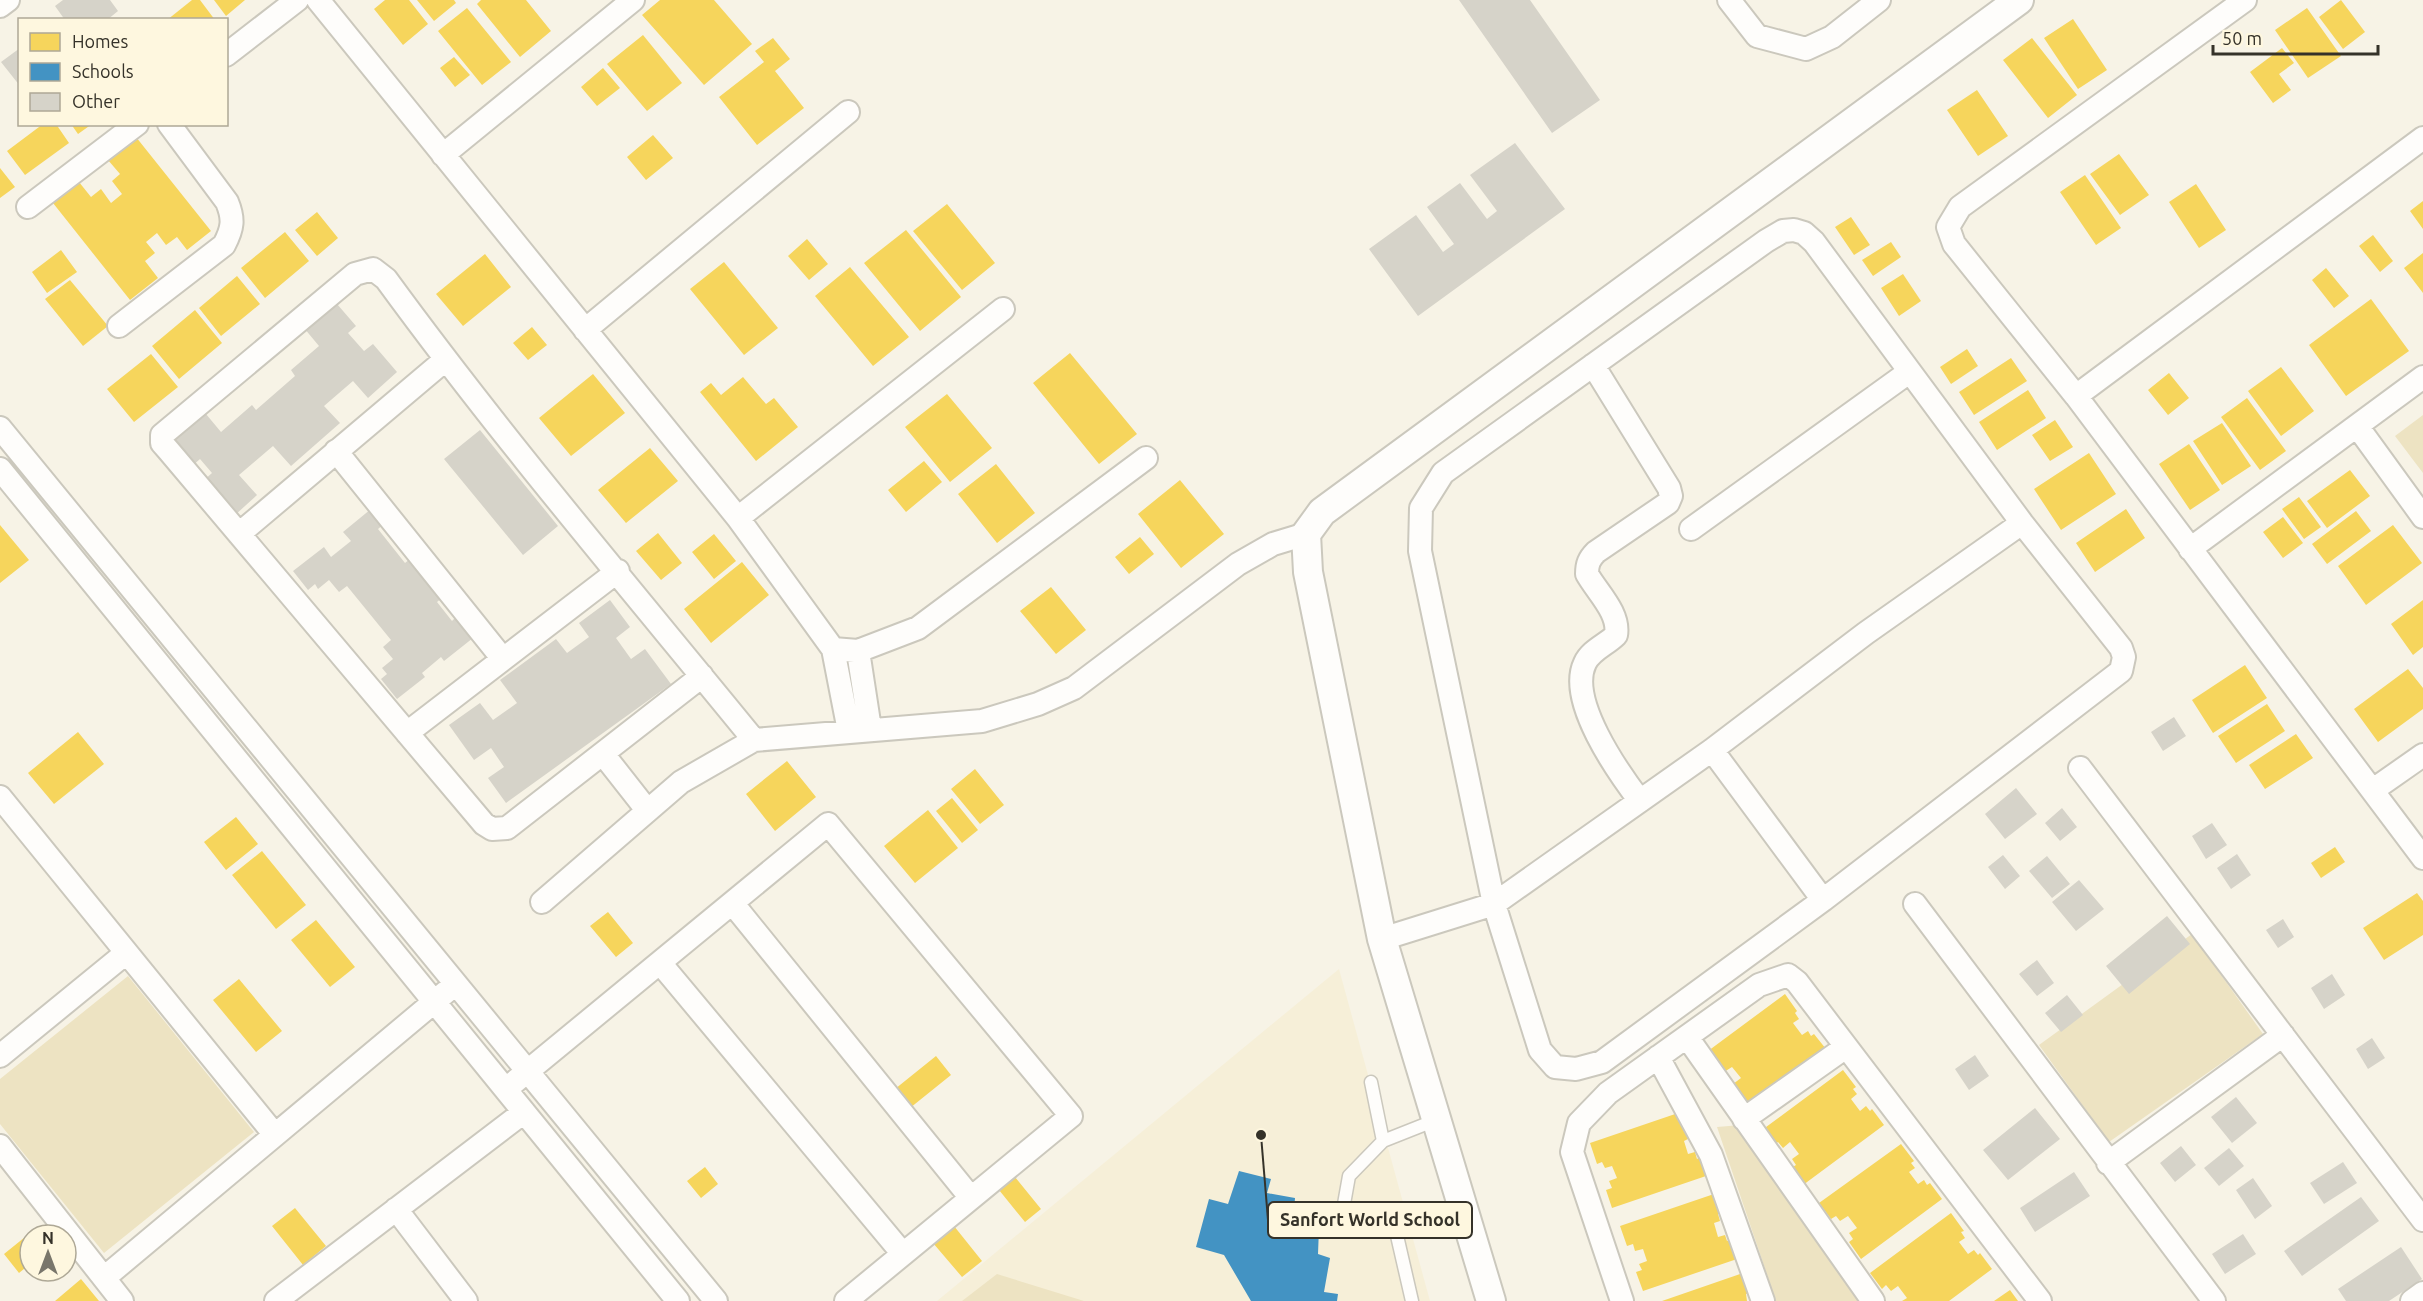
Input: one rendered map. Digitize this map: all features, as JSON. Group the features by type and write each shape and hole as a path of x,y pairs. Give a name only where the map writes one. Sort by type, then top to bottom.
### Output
{"street":[{"path":"0,6 8,0"},
{"path":"228,53 297,0"},
{"path":"318,0 738,518 833,648 860,730"},
{"path":"443,155 633,0"},
{"path":"1729,0 1757,36 1806,49 1832,37 1878,0"},
{"path":"2245,0 1960,207 1948,227 1954,244 2076,396 2423,858"},
{"path":"542,902 681,782 754,740 982,721 1038,705 1074,688 1238,564 1273,544 1306,534 1322,512 2008,3"},
{"path":"585,330 848,112"},
{"path":"28,207 134,126"},
{"path":"119,326 224,245 232,230 233,217 227,202 170,126"},
{"path":"2076,396 2423,138"},
{"path":"1794,230 1804,233 1814,242 2022,523 2121,648 2124,657 2121,671 1823,900 1602,1062 1576,1069 1555,1067 1540,1050 1494,904 1420,551 1421,508 1443,473 1593,365 1766,241 1783,231 1794,230"},
{"path":"702,676 507,828 492,828 484,824 239,534 162,442 162,435 355,273 373,270 386,279 445,360 618,571 754,740"},
{"path":"738,518 1003,309"},
{"path":"239,534 445,360"},
{"path":"1593,365 1669,488 1671,496 1668,503 1596,552 1587,567 1587,574 1615,617 1618,627 1616,635 1593,651 1585,662 1581,691 1602,743 1640,801"},
{"path":"1691,529 1909,372"},
{"path":"2190,549 2423,377"},
{"path":"2357,426 2423,517"},
{"path":"0,428 716,1301"},
{"path":"336,451 503,660"},
{"path":"833,648 858,651 918,628 1146,458"},
{"path":"0,469 678,1301"},
{"path":"1382,939 1494,904 1712,750 1866,633 2022,523"},
{"path":"1306,534 1308,572 1382,939 1491,1301"},
{"path":"407,733 618,571"},
{"path":"858,651 860,730"},
{"path":"1712,750 1823,900"},
{"path":"603,753 647,810"},
{"path":"2373,790 2423,755"},
{"path":"2080,768 2423,1220"},
{"path":"3,808 126,952 274,1136"},
{"path":"506,1089 828,825 1071,1116 846,1301"},
{"path":"733,903 971,1198"},
{"path":"1915,904 2214,1301"},
{"path":"0,1056 126,952"},
{"path":"661,963 903,1254"},
{"path":"1622,1301 1572,1152 1579,1123 1608,1093 1759,985 1788,975 1797,982 2040,1301"},
{"path":"104,1278 456,983"},
{"path":"2108,1163 2283,1035"},
{"path":"1687,1037 1873,1301"},
{"path":"1744,1119 1846,1047"},
{"path":"1658,1057 1712,1155 1763,1301"},
{"path":"284,1298 524,1112"},
{"path":"0,1146 122,1301"},
{"path":"396,1209 466,1301"},
{"path":"2412,1301 2423,1293"}],"lane":[{"path":"1371,1082 1383,1141"},
{"path":"1436,1120 1383,1141 1349,1176 1344,1204 1363,1223 1395,1227 1463,1208"},
{"path":"1395,1227 1412,1301"}],"shaded area":[{"path":"2423,415 2423,473 2395,436"},
{"path":"2192,934 2263,1034 2109,1142 2039,1045"},
{"path":"1339,969 1430,1301 937,1301"},
{"path":"128,976 254,1132 104,1253 0,1124 0,1079"},
{"path":"1741,1125 1866,1301 1776,1301 1717,1127"},
{"path":"997,1274 1084,1301 962,1301"}],"building: Homes":[{"path":"192,0 200,0 214,18 170,18"},
{"path":"214,0 245,0 226,16"},
{"path":"385,0 409,0 428,24 403,45 374,9"},
{"path":"417,0 454,0 456,3 434,21"},
{"path":"481,0 526,0 551,31 520,57 477,4"},
{"path":"660,0 714,0 752,44 704,85 642,15"},
{"path":"2341,0 2365,32 2343,49 2319,17"},
{"path":"467,8 511,62 482,85 438,31"},
{"path":"2307,8 2341,56 2308,78 2275,30"},
{"path":"2073,19 2107,70 2078,89 2044,38"},
{"path":"643,35 682,83 647,111 607,64"},
{"path":"773,38 790,59 775,71 804,108 757,145 719,97 764,62 755,51"},
{"path":"2032,38 2077,95 2048,118 2003,60"},
{"path":"2282,48 2294,63 2279,74 2291,90 2273,103 2250,72"},
{"path":"454,57 470,75 455,87 440,68"},
{"path":"603,68 620,88 597,106 581,87"},
{"path":"1977,90 2008,136 1978,156 1947,110"},
{"path":"40,126 57,126 69,143 25,175 7,151"},
{"path":"72,126 89,126 78,134"},
{"path":"653,135 673,158 646,180 627,157"},
{"path":"136,137 211,231 187,250 177,237 166,245 157,233 146,242 155,253 145,261 158,278 130,300 53,203 79,182 91,197 101,189 111,203 122,194 112,181 120,174 108,160"},
{"path":"2119,154 2149,195 2120,215 2090,174"},
{"path":"0,168 15,187 0,198"},
{"path":"2085,175 2121,228 2096,245 2060,192"},
{"path":"2196,184 2226,230 2199,248 2169,202"},
{"path":"2423,201 2423,229 2410,211"},
{"path":"947,204 995,263 962,290 913,231"},
{"path":"317,212 338,238 317,256 295,230"},
{"path":"1851,217 1870,245 1854,255 1835,227"},
{"path":"906,230 961,297 920,331 864,263"},
{"path":"285,232 309,261 265,298 241,268"},
{"path":"2373,235 2393,261 2380,272 2359,246"},
{"path":"807,239 828,264 809,280 788,256"},
{"path":"1891,242 1901,257 1873,276 1862,260"},
{"path":"61,250 77,272 47,293 32,272"},
{"path":"2423,253 2423,293 2404,268"},
{"path":"485,254 511,287 463,326 436,294"},
{"path":"724,262 778,328 744,355 690,289"},
{"path":"850,267 909,337 873,366 815,296"},
{"path":"2326,268 2349,296 2334,308 2312,280"},
{"path":"1903,274 1921,301 1899,316 1881,288"},
{"path":"237,276 260,304 221,336 199,308"},
{"path":"70,280 108,326 83,346 45,299"},
{"path":"2371,299 2409,351 2346,396 2309,345"},
{"path":"195,310 222,343 179,379 152,346"},
{"path":"532,327 547,345 528,360 513,343"},
{"path":"1967,349 1978,366 1951,384 1940,367"},
{"path":"1070,353 1137,434 1099,464 1033,383"},
{"path":"151,354 178,387 134,422 107,389"},
{"path":"2011,358 2027,381 1974,415 1959,392"},
{"path":"2281,367 2314,411 2281,436 2248,391"},
{"path":"2169,373 2189,398 2168,415 2148,390"},
{"path":"593,374 625,413 571,456 539,418"},
{"path":"743,377 766,404 774,398 798,427 756,461 700,392 711,383 721,395"},
{"path":"2028,390 2046,418 1997,450 1979,422"},
{"path":"947,394 992,448 950,482 905,427"},
{"path":"2247,398 2286,451 2260,470 2221,417"},
{"path":"2055,420 2073,447 2050,461 2032,435"},
{"path":"2222,423 2251,466 2222,485 2193,441"},
{"path":"2189,444 2220,490 2190,510 2159,464"},
{"path":"650,448 678,481 626,523 598,490"},
{"path":"2089,453 2116,494 2061,530 2034,489"},
{"path":"924,461 942,482 906,512 888,490"},
{"path":"996,464 1035,513 997,543 958,494"},
{"path":"2350,470 2370,496 2327,528 2307,501"},
{"path":"1180,480 1224,534 1181,568 1138,514"},
{"path":"2299,497 2321,527 2304,539 2282,509"},
{"path":"2126,509 2145,538 2095,572 2076,543"},
{"path":"2356,511 2371,531 2327,564 2312,544"},
{"path":"2283,517 2303,543 2283,558 2263,532"},
{"path":"0,525 29,560 0,583"},
{"path":"2393,525 2422,563 2366,605 2338,566"},
{"path":"658,533 682,563 661,580 636,551"},
{"path":"714,534 736,561 714,579 692,552"},
{"path":"1140,537 1154,554 1129,574 1115,557"},
{"path":"742,562 769,595 711,643 684,609"},
{"path":"1051,587 1086,630 1056,654 1020,611"},
{"path":"2423,600 2423,647 2413,655 2391,624"},
{"path":"2245,665 2267,698 2213,733 2192,700"},
{"path":"2408,669 2423,688 2423,709 2378,742 2354,709"},
{"path":"2267,704 2285,731 2236,763 2218,736"},
{"path":"78,732 104,764 54,804 28,773"},
{"path":"2296,734 2313,758 2265,789 2249,765"},
{"path":"787,761 816,797 775,831 746,794"},
{"path":"975,769 1004,805 980,824 951,789"},
{"path":"952,798 978,830 962,843 936,811"},
{"path":"928,810 958,848 915,883 884,846"},
{"path":"236,817 258,844 226,870 204,842"},
{"path":"2335,847 2345,862 2321,878 2311,863"},
{"path":"262,851 306,905 276,929 232,875"},
{"path":"2417,893 2423,901 2423,935 2384,960 2363,928"},
{"path":"608,912 633,943 616,957 590,926"},
{"path":"316,920 355,967 330,987 291,940"},
{"path":"239,979 282,1031 256,1052 213,1000"},
{"path":"1785,994 1797,1011 1795,1013 1799,1019 1793,1023 1802,1035 1808,1031 1811,1036 1814,1034 1826,1049 1745,1109 1733,1084 1741,1078 1732,1067 1724,1072 1704,1054"},
{"path":"936,1056 951,1075 910,1108 895,1089"},
{"path":"1843,1070 1856,1087 1853,1089 1857,1094 1851,1099 1860,1111 1866,1106 1870,1111 1872,1109 1884,1125 1803,1185 1791,1168 1796,1165 1792,1159 1799,1154 1790,1142 1783,1148 1778,1142 1774,1145 1762,1130"},
{"path":"1684,1111 1690,1138 1684,1141 1688,1154 1695,1152 1697,1159 1700,1157 1706,1176 1612,1208 1606,1190 1612,1188 1609,1181 1617,1178 1612,1166 1605,1168 1602,1162 1597,1164 1590,1143"},
{"path":"1901,1144 1914,1161 1911,1163 1915,1168 1909,1172 1918,1184 1924,1180 1927,1185 1930,1183 1942,1199 1861,1259 1849,1242 1853,1239 1849,1233 1857,1228 1848,1216 1840,1221 1836,1216 1831,1219 1819,1203"},
{"path":"705,1167 718,1184 701,1198 687,1181"},
{"path":"1015,1177 1041,1209 1025,1222 999,1190"},
{"path":"1714,1194 1721,1213 1718,1214 1720,1221 1714,1223 1718,1237 1725,1235 1727,1241 1730,1240 1737,1259 1643,1291 1636,1272 1642,1270 1639,1264 1647,1261 1643,1249 1635,1251 1633,1244 1627,1246 1620,1226"},
{"path":"295,1208 326,1246 303,1265 272,1226"},
{"path":"1951,1213 1964,1231 1961,1232 1965,1238 1959,1242 1968,1254 1974,1250 1978,1255 1980,1253 1992,1269 1949,1301 1902,1301 1907,1298 1898,1286 1891,1291 1886,1285 1882,1289 1870,1273"},
{"path":"954,1226 982,1261 962,1277 933,1243"},
{"path":"18,1243 18,1272 4,1254"},
{"path":"1743,1273 1749,1293 1746,1294 1747,1301 1662,1301"},
{"path":"81,1279 99,1301 55,1301 78,1283"},
{"path":"2010,1290 2018,1301 1994,1301"}],"building: Schools":[{"path":"1239,1171 1271,1179 1267,1193 1295,1198 1293,1223 1319,1228 1318,1254 1330,1258 1324,1292 1338,1294 1337,1301 1251,1301 1224,1255 1196,1247 1209,1199 1228,1204"}],"building: Other":[{"path":"63,0 110,0 118,11 109,18 64,18 55,6"},
{"path":"1459,0 1530,0 1600,100 1552,133"},
{"path":"18,49 18,83 1,62"},
{"path":"1515,143 1565,209 1418,316 1369,249 1416,215 1443,252 1454,244 1427,207 1460,183 1487,219 1497,211 1470,175"},
{"path":"331,297 356,326 348,333 364,351 373,344 397,372 368,398 353,381 324,406 340,423 291,466 273,446 239,475 257,495 234,516 203,481 212,473 200,459 191,467 168,441 194,417 198,421 206,414 221,432 252,405 256,410 295,376 291,370 319,346 304,328"},
{"path":"480,430 558,526 523,555 444,459"},
{"path":"371,509 384,524 378,529 405,563 411,558 443,597 437,602 452,621 456,617 473,638 444,661 441,657 422,673 425,677 397,699 381,679 387,674 382,668 393,659 383,647 391,640 347,586 339,592 329,580 318,589 315,584 308,590 293,571 324,547 331,557 351,541 343,532"},
{"path":"610,600 630,627 616,638 631,659 645,649 671,684 506,803 488,778 504,767 491,748 474,760 449,725 480,703 493,720 517,703 500,680 556,639 567,653 589,637 579,623"},
{"path":"2174,717 2186,736 2163,751 2151,732"},
{"path":"2016,788 2037,814 2005,839 1985,814"},
{"path":"2062,808 2077,827 2060,841 2045,823"},
{"path":"2212,823 2227,845 2206,859 2192,836"},
{"path":"2237,854 2251,875 2231,889 2217,868"},
{"path":"2003,855 2020,876 2005,889 1988,867"},
{"path":"2047,856 2070,884 2052,898 2029,871"},
{"path":"2079,880 2104,909 2076,931 2052,902"},
{"path":"2167,916 2190,944 2129,994 2106,966"},
{"path":"2283,919 2294,937 2278,948 2266,930"},
{"path":"2037,960 2054,983 2037,996 2019,974"},
{"path":"2332,974 2345,995 2324,1009 2311,988"},
{"path":"2067,995 2083,1015 2061,1032 2045,1013"},
{"path":"2372,1038 2385,1058 2368,1069 2356,1049"},
{"path":"1975,1055 1989,1076 1969,1090 1955,1069"},
{"path":"2236,1097 2257,1123 2232,1143 2211,1117"},
{"path":"2035,1108 2060,1139 2008,1180 1983,1150"},
{"path":"2181,1146 2196,1165 2175,1182 2160,1163"},
{"path":"2229,1148 2244,1166 2219,1186 2204,1168"},
{"path":"2343,1162 2357,1183 2324,1204 2310,1183"},
{"path":"2074,1172 2090,1196 2035,1232 2020,1208"},
{"path":"2253,1178 2272,1206 2255,1219 2236,1190"},
{"path":"2361,1197 2379,1221 2302,1276 2284,1251"},
{"path":"2243,1234 2256,1254 2225,1274 2212,1254"},
{"path":"2401,1247 2422,1279 2389,1301 2346,1301 2338,1289"}],"place":[{"name":"Sanfort World School","path":"1261,1135"}]}
